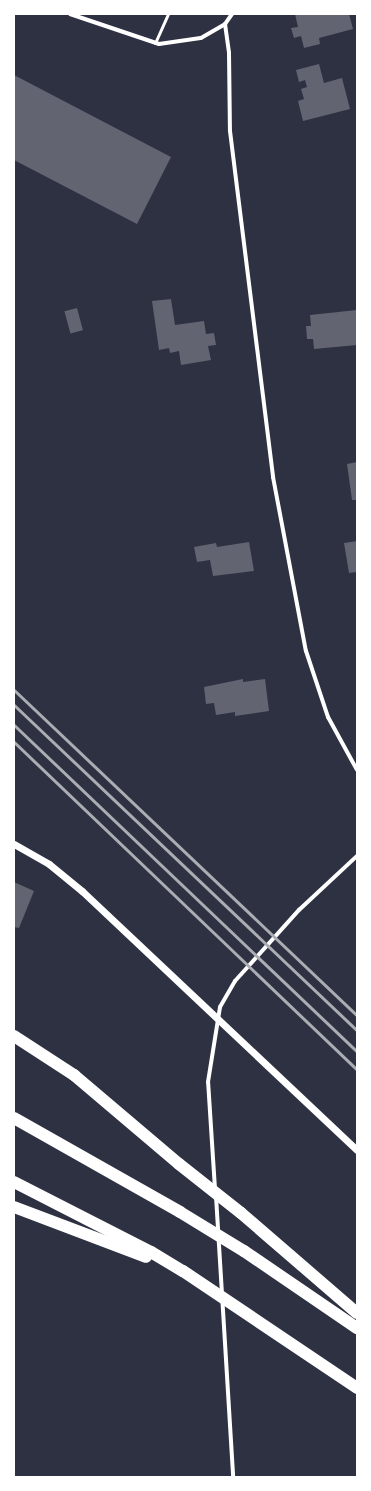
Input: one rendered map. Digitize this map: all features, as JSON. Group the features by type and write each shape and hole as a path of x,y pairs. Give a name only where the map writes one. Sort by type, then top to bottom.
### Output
{"highway":[{"path":"14,1036 74,1075 179,1164 241,1213 357,1313"},
{"path":"14,1118 116,1173 244,1251 357,1328"},
{"path":"14,1182 151,1252 184,1271 247,1312 357,1388"},
{"path":"14,1206 184,1271"}],"street":[{"path":"70,14 155,43 190,41 225,24 232,14"},
{"path":"225,24 229,53 230,131 273,477 306,651 328,717 357,770"},
{"path":"14,844 49,864 77,886 217,1016 357,1150"},
{"path":"233,1477 208,1082 217,1016 226,993 235,981 299,910 357,856"}],"lane":[{"path":"155,43 168,14"}],"building":[{"path":"295,14 349,14 353,29 319,38 320,44 304,48 301,36 294,38 291,28 298,27"},
{"path":"319,64 324,83 342,78 350,109 303,121 298,101 304,99 301,89 307,87 305,80 299,82 296,70"},
{"path":"14,75 171,157 137,224 14,160"},
{"path":"171,299 175,325 204,321 206,334 214,333 216,345 208,346 211,360 181,365 179,351 170,353 169,348 159,350 152,301"},
{"path":"77,308 83,330 70,334 64,311"},
{"path":"357,310 357,345 314,349 313,339 307,339 306,326 311,326 310,315"},
{"path":"357,462 357,500 352,500 347,464"},
{"path":"357,541 357,572 349,573 344,543"},
{"path":"249,542 254,571 213,576 210,560 197,562 194,547 216,543 217,547"},
{"path":"243,679 243,682 265,679 269,711 235,716 235,712 216,715 214,703 206,704 204,687"},
{"path":"14,882 34,891 19,928 14,927"}],"railway":[{"path":"14,690 357,1015"},
{"path":"14,705 357,1031"},
{"path":"14,725 357,1052"},
{"path":"14,742 357,1070"}]}
